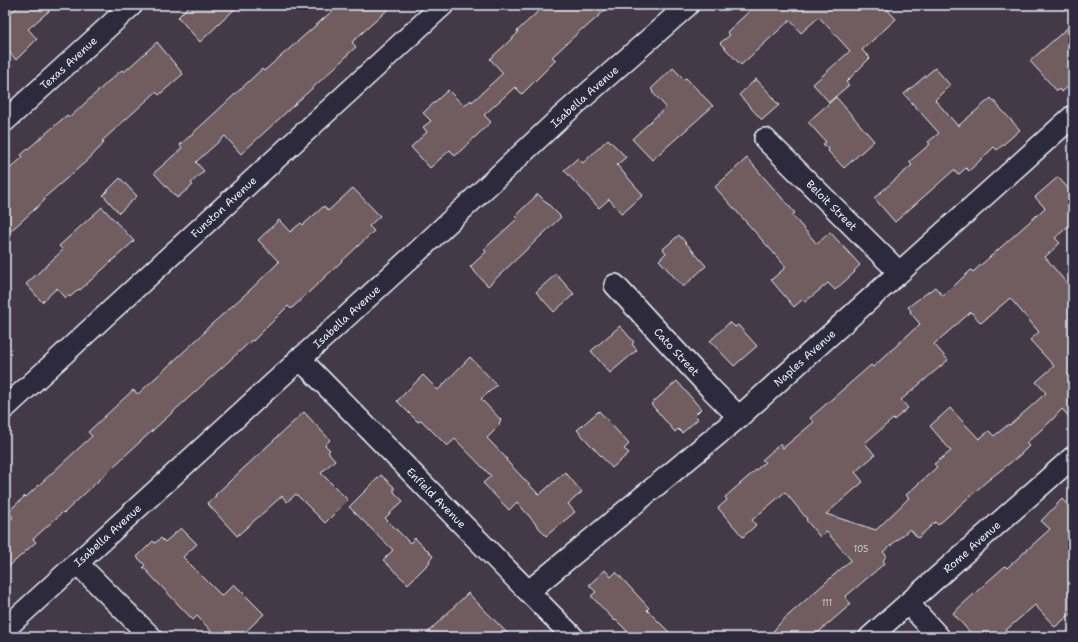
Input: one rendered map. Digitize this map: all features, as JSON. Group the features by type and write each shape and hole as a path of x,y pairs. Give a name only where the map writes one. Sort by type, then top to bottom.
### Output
{"street":[{"name":"Texas Avenue","path":"5,121 132,5"},
{"name":"Funston Avenue","path":"5,408 443,5"},
{"name":"Isabella Avenue","path":"5,629 416,253 562,117 688,5"},
{"name":"Naples Avenue","path":"529,591 739,417 1073,116"},
{"name":"Beloit Street","path":"765,139 899,272"},
{"name":"Cato Street","path":"615,286 739,417"},
{"name":"Enfield Avenue","path":"298,360 309,368 573,637"},
{"name":"Rome Avenue","path":"870,637 1073,457"},
{"path":"77,563 151,637"},
{"path":"908,603 939,637"}],"building":[{"path":"20,5 56,5 28,29 37,39 16,60 5,47 5,18"},
{"path":"190,5 239,5 200,42 178,17"},
{"path":"339,5 393,5 352,42 356,47 346,57 241,154 225,136 196,162 204,171 191,183 193,185 177,198 154,173 182,148 180,145 262,69 264,71"},
{"path":"545,5 611,5 584,29 583,28 552,57 556,60 522,94 515,87 484,115 491,122 455,156 450,150 430,168 411,147 427,132 423,127 431,121 423,113 448,90 464,106 471,100 472,102 503,73 490,59"},
{"path":"756,5 883,5 896,19 862,50 870,58 846,82 849,85 829,102 813,84 850,51 819,17 801,33 790,20 741,65 720,43 730,35 727,32"},
{"path":"1073,23 1073,82 1062,92 1059,89 1057,91 1030,61"},
{"path":"157,42 183,74 159,95 156,92 102,141 104,143 89,159 44,198 45,200 5,236 5,173 23,157 21,155 67,115 69,118 111,79 122,70 124,72"},
{"path":"673,68 684,79 686,78 713,106 652,160 632,139 666,107 651,89"},
{"path":"935,68 950,85 935,100 958,126 991,98 1020,130 997,150 994,147 969,171 966,168 958,175 954,170 895,222 874,198 912,165 909,162 930,144 928,142 939,133 904,94"},
{"path":"756,79 779,105 762,120 739,95"},
{"path":"836,97 874,141 844,168 828,151 829,150 823,144 826,142 808,122"},
{"path":"608,139 626,157 617,165 643,195 622,214 609,199 599,208 564,170 578,158 583,163"},
{"path":"747,158 795,213 792,215 817,244 830,232 860,265 854,271 855,272 835,290 828,283 805,302 803,299 794,307 771,280 786,267 715,187"},
{"path":"1058,177 1073,194 1073,222 1055,238 1060,243 1045,257 1073,291 1073,421 1062,409 1026,443 1029,446 1020,455 987,481 938,525 935,522 918,538 910,529 883,552 887,556 883,560 885,563 845,597 851,604 813,637 768,637 782,621 851,560 826,531 820,537 785,492 752,520 756,525 743,537 718,508 727,500 725,497 765,462 762,460 780,444 783,448 814,422 810,418 871,365 873,367 920,324 910,312 911,311 908,307 935,287 943,296 971,270 973,272 1045,208 1035,197","holes":["1010,298 1039,332 1030,340 1054,366 1036,382 1046,393 1010,425 1009,424 994,436 989,431 979,439 950,408 930,426 951,451 934,464 937,467 906,495 909,498 876,530 826,514 863,482 855,472 875,455 865,443 908,408 901,400 948,360 934,344 971,312 981,323"]},
{"path":"120,178 137,196 119,213 103,195"},
{"path":"353,188 380,216 369,226 374,231 291,309 288,306 253,341 252,340 64,513 63,512 33,539 36,542 5,570 5,525 13,517 8,512 92,436 88,432 133,390 138,394 279,262 258,240 279,220 290,232 301,223 303,225 324,206 328,211"},
{"path":"538,194 561,217 488,286 470,267 486,252 484,249 517,219 515,216"},
{"path":"102,207 134,241 80,290 79,289 70,297 68,295 66,298 57,288 42,302 26,284 63,250 59,246"},
{"path":"679,235 706,266 683,287 659,260 666,253 663,249"},
{"path":"556,274 574,294 554,312 536,292"},
{"path":"730,322 735,327 738,325 757,346 734,366 710,341"},
{"path":"620,326 634,342 632,344 637,350 610,373 591,351"},
{"path":"470,357 497,385 481,399 501,420 499,423 500,425 487,438 539,495 565,472 582,492 568,504 575,512 546,536 517,502 509,510 483,483 491,476 455,439 447,446 421,420 418,422 397,401 423,375 438,390"},
{"path":"677,381 701,409 695,415 698,419 682,433 678,429 675,432 651,404"},
{"path":"599,411 629,444 624,449 629,453 612,468 577,430"},
{"path":"304,412 330,440 325,445 330,450 328,452 335,460 321,473 348,500 325,523 296,494 287,502 282,496 237,536 207,503"},
{"path":"381,475 394,487 394,492 403,501 385,518 410,543 415,538 433,556 429,561 430,562 408,584 383,560 393,550 349,507"},
{"path":"1062,499 1073,511 1073,612 1055,627 1035,605 998,637 974,637 953,613 1005,566 1007,568 1050,529 1041,521"},
{"path":"181,528 197,544 183,557 222,596 234,584 264,614 240,637 217,637 197,616 193,620 143,567 145,565 137,557 153,541 155,543 161,538 165,542"},
{"path":"605,570 611,577 616,572 649,608 647,610 674,637 633,637 616,620 615,621 591,596 596,592 589,585"},
{"path":"468,593 511,637 423,637"}]}
